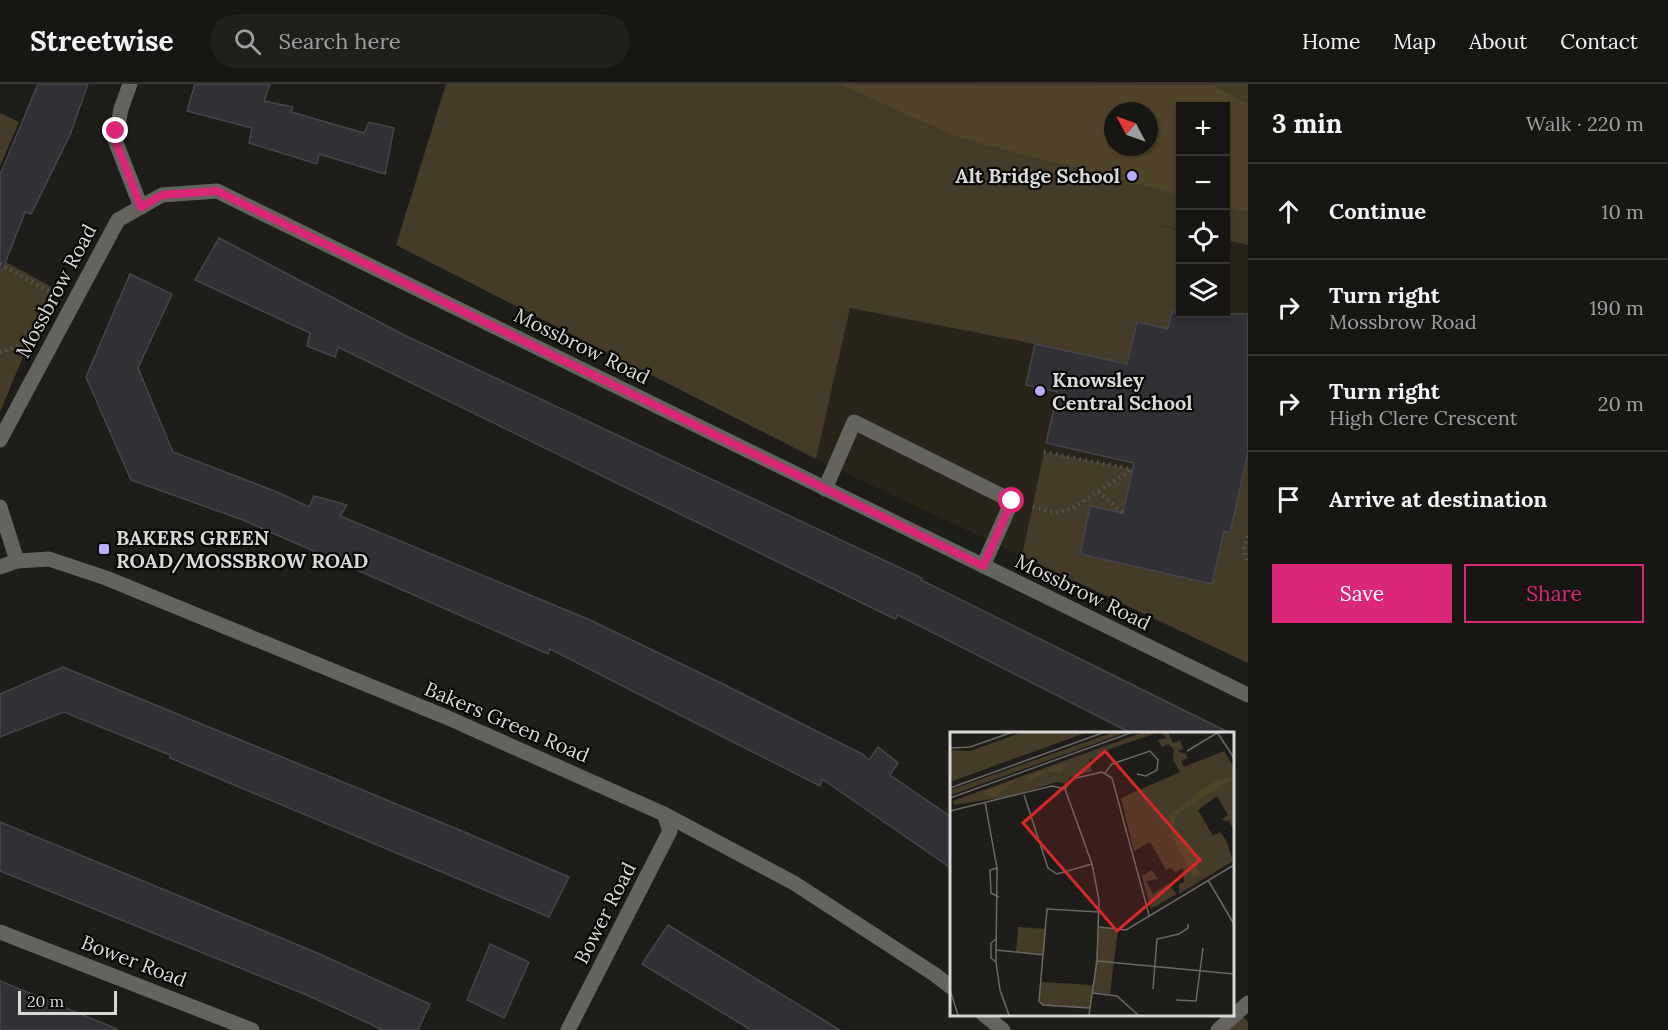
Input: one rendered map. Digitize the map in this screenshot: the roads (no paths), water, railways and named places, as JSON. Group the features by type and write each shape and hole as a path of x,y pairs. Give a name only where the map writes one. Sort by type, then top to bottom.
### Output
{"street":[{"path":"130,84 115,140 141,207"},
{"name":"Mossbrow Road","path":"0,440 118,220 162,195 217,191 1248,695"},
{"path":"825,489 854,422 1012,501 983,566"},
{"path":"0,507 17,561"},
{"name":"Bakers Green Road","path":"0,567 17,561 49,559 106,578 446,717 664,814 794,884 950,986"},
{"name":"Bower Road","path":"568,1030 670,831 664,814"},
{"name":"Bower Road","path":"0,932 252,1030"},
{"path":"1218,1030 1248,1003"},
{"path":"984,1015 1003,1030"}],"place":[{"name":"Alt Bridge School","path":"1132,176"},
{"name":"Knowsley Central School","path":"1040,391"},
{"name":"BAKERS GREEN ROAD/MOSSBROW ROAD","path":"104,549"}]}
